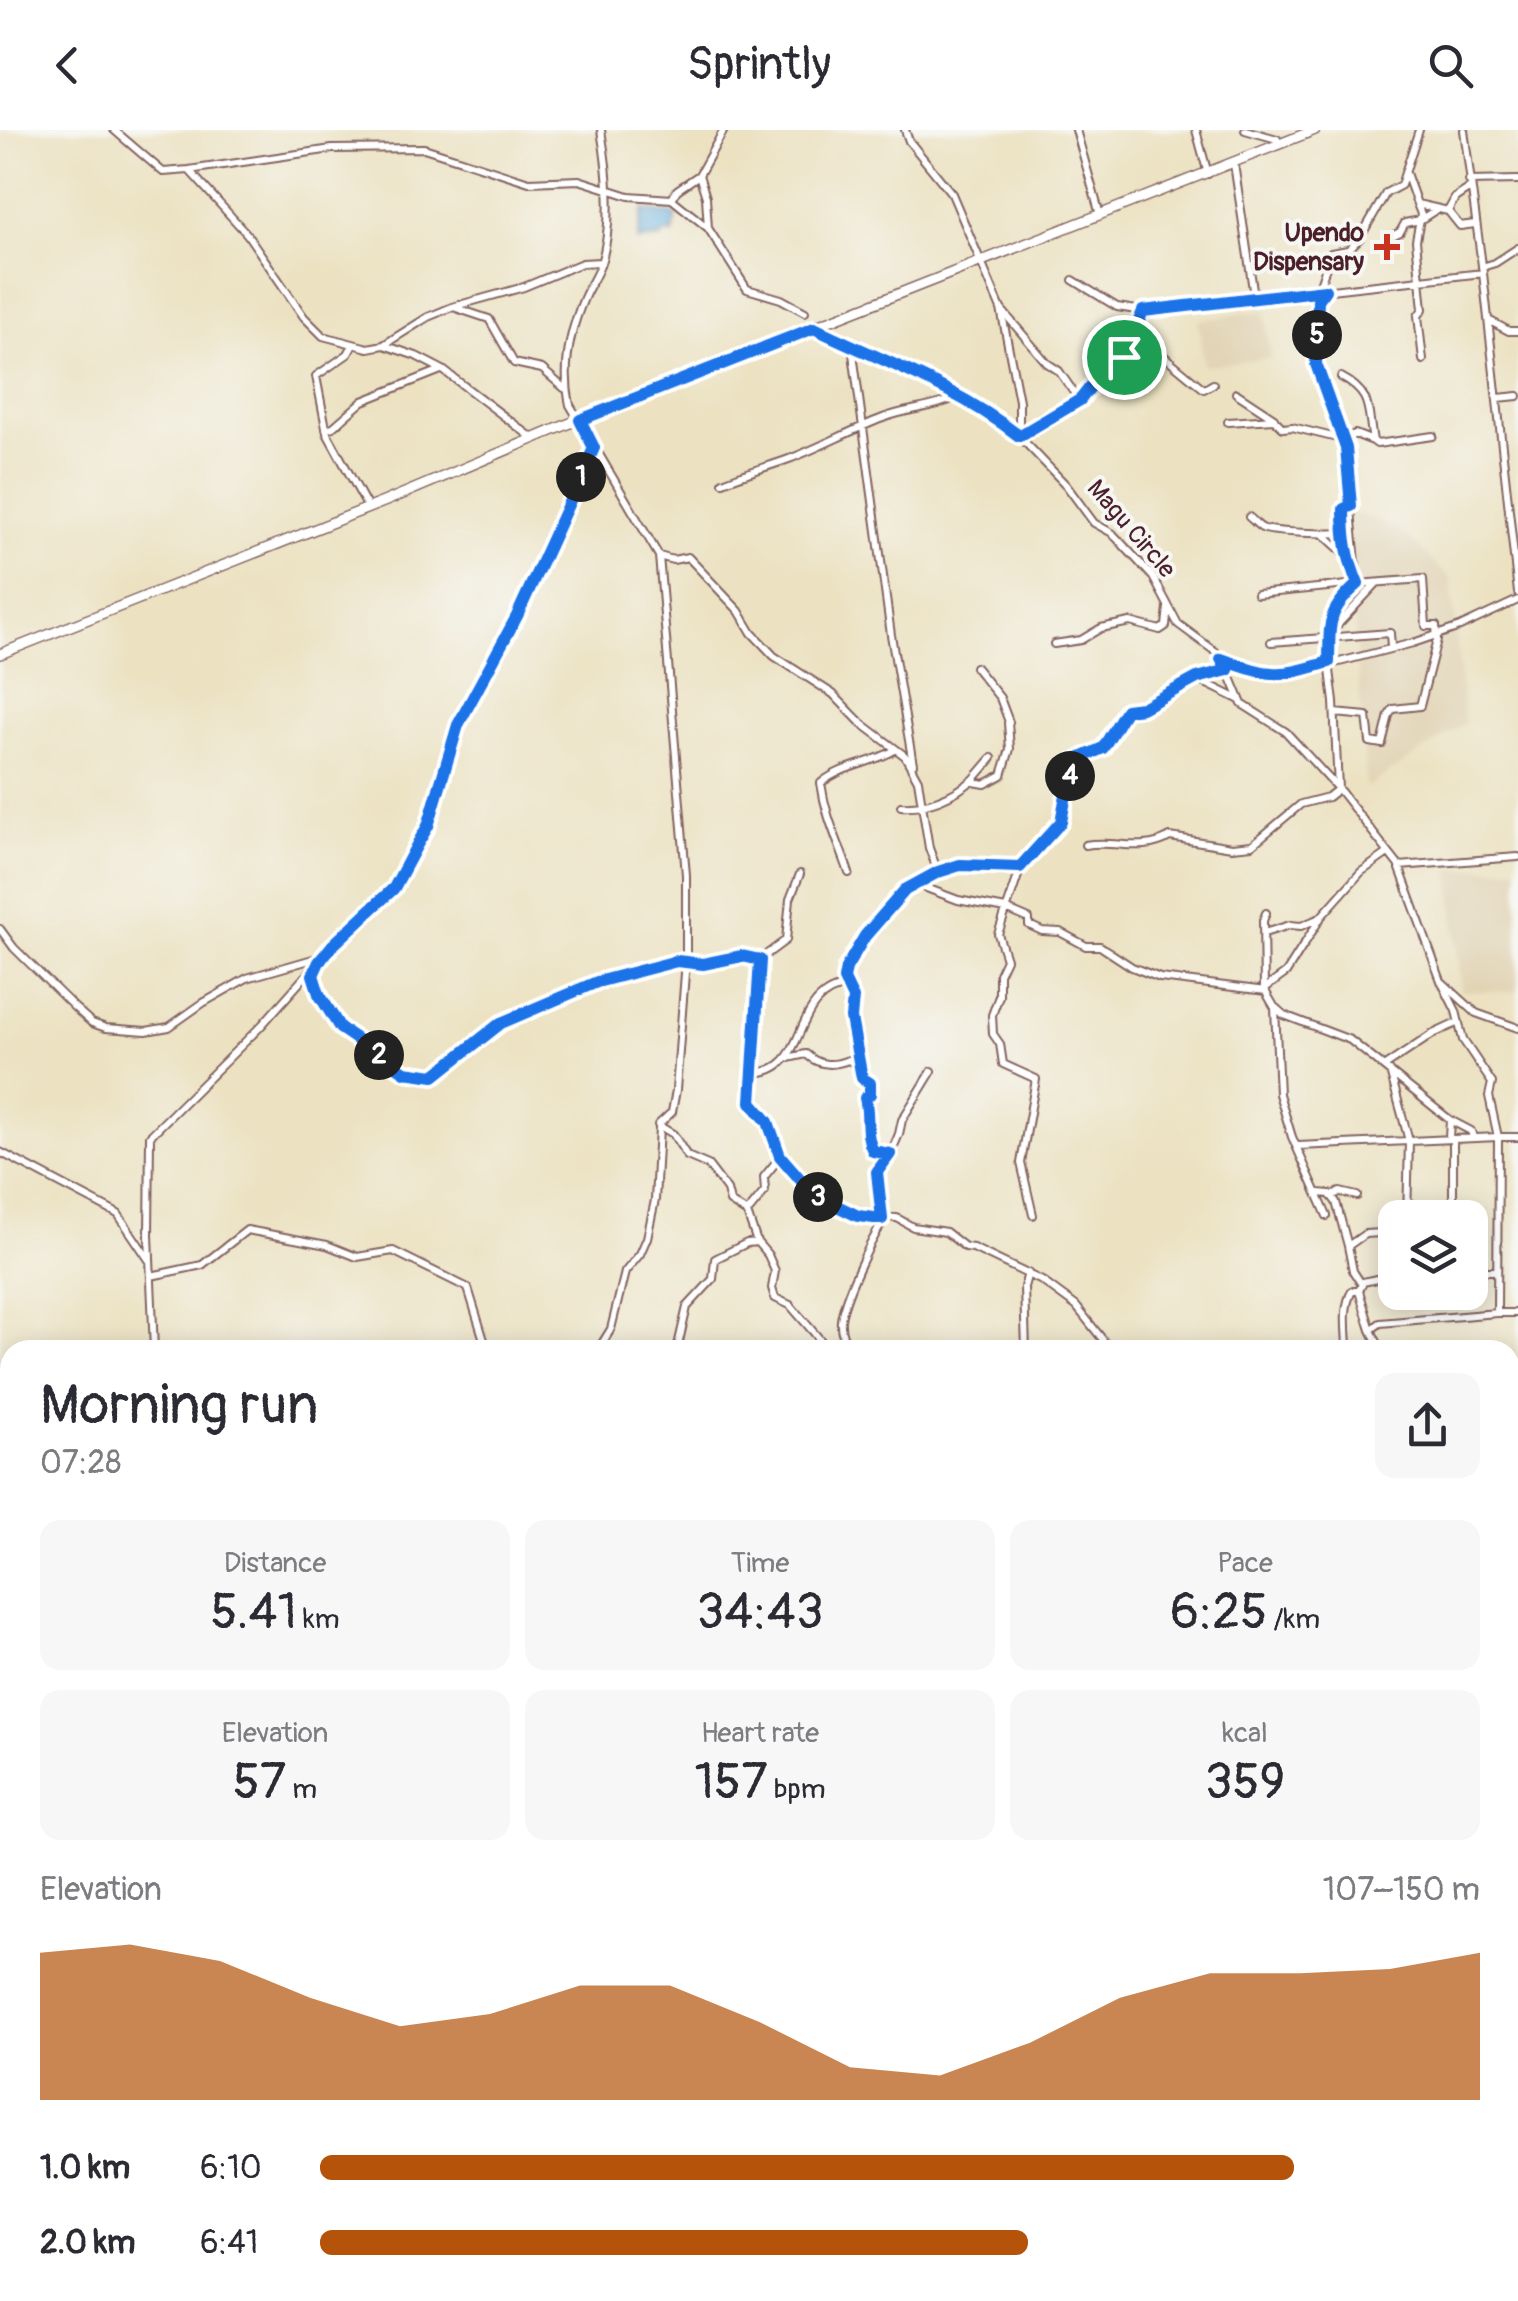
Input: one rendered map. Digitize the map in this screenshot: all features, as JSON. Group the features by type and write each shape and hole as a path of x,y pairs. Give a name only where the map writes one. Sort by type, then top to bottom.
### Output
{"main road":[{"path":"0,654 580,420 1234,164 1276,138 1316,130"}],"street":[{"path":"114,130 163,172 332,149 424,148 529,182 579,180 629,196 672,199 708,228 747,289 805,312"},
{"path":"601,130 608,223 601,262 575,325 564,377 570,405 659,556 686,875 686,960 676,1090 672,1112 658,1125 655,1200 647,1238 640,1254 624,1272 612,1329 605,1340"},
{"path":"672,199 676,190 699,175 724,130"},
{"path":"1076,130 1100,214"},
{"path":"1196,130 1208,174"},
{"path":"1245,130 1276,138"},
{"path":"1358,584 1346,448 1316,364 1318,300 1330,253 1348,250 1360,238 1386,194 1401,186 1419,130"},
{"path":"1221,659 1285,676 1460,627 1518,596 1464,130"},
{"path":"908,131 909,141 952,194 1001,309 1019,401 1019,436"},
{"path":"1234,164 1254,297"},
{"path":"189,170 246,234 304,317 323,336 368,348 384,345 428,316 452,306 524,288 582,264 601,262"},
{"path":"1406,172 1420,220 1416,240 1423,360"},
{"path":"699,175 706,197 708,228"},
{"path":"1448,211 1469,185 1518,180"},
{"path":"1418,204 1448,211 1460,226 1476,224"},
{"path":"1392,236 1404,224 1435,210"},
{"path":"1073,280 1117,307 1143,311 1483,270 1518,248"},
{"path":"452,306 490,320 514,363 542,369 567,392"},
{"path":"1001,309 1046,363 1059,371 1080,400"},
{"path":"1124,357 1143,311"},
{"path":"1489,320 1509,331 1518,330"},
{"name":"Magu Circle","path":"814,328 959,395 1019,436 1066,485 1094,523 1112,533 1153,577 1178,624 1221,659 1241,700"},
{"path":"353,344 348,354 316,376 326,429 368,508"},
{"path":"384,345 442,370 534,439"},
{"path":"852,346 891,635 929,848 938,872"},
{"path":"1019,436 1080,400 1103,371 1124,357 1164,356 1204,390 1214,384"},
{"path":"326,429 363,401 442,370"},
{"path":"1341,378 1363,392 1374,441"},
{"path":"1236,393 1267,411 1283,428 1341,439 1355,434 1384,444 1432,436"},
{"path":"723,482 913,408 932,408 959,395"},
{"path":"1498,398 1518,396"},
{"path":"1228,422 1274,419"},
{"path":"154,1340 150,1136 394,888 428,826 458,725 510,631 594,448"},
{"path":"1351,506 1344,509 1346,555 1358,584"},
{"path":"1249,517 1270,530 1324,535 1344,532"},
{"path":"1324,535 1346,555"},
{"path":"659,556 674,560 688,557 739,611 752,633 774,656 833,694 860,722 905,756 914,770"},
{"path":"1257,594 1423,579 1426,626 1436,626 1436,633 1420,706 1394,709 1388,714 1382,744 1370,742 1367,716 1335,713"},
{"path":"1330,636 1377,583"},
{"path":"1338,789 1330,636 1338,602 1358,584"},
{"path":"1054,644 1081,640 1101,628 1130,622 1160,630 1166,626 1169,606"},
{"path":"1271,642 1390,633 1392,647"},
{"path":"974,779 984,784 1002,776 1010,748 1008,722 1000,698 975,668"},
{"path":"1033,1215 1024,1183 1021,1148 1036,1079 1002,1064 992,1015 999,996 998,974 1006,959 998,934 1020,867 1061,822 1072,762 1103,748 1126,710 1142,708 1197,678 1228,670"},
{"path":"1197,678 1241,700 1286,732 1338,789 1399,866 1463,1040 1492,1083 1490,1096 1498,1137 1497,1313"},
{"path":"849,873 828,824 821,783 834,772 879,760 895,750"},
{"path":"901,806 922,806 962,788 992,758"},
{"path":"1085,845 1102,842 1128,848 1159,843 1170,836 1209,844 1252,845 1292,810 1328,797 1338,789"},
{"path":"915,885 958,900 1006,909 1029,919 1033,928 1060,932 1086,946 1100,946 1160,978 1265,990 1286,973 1320,918 1361,872 1388,853"},
{"path":"1399,866 1518,856"},
{"path":"890,1154 873,1151 866,1130 865,1098 870,1094 870,1083 862,1078 859,1065 851,1018 853,998 844,979 846,968 891,904 915,885 960,865 1020,867"},
{"path":"800,874 793,885 786,940 760,960 751,1102 768,1122 780,1156 814,1195 858,1216 897,1218 914,1227 946,1232 964,1248 974,1248 1028,1274 1076,1306 1103,1340"},
{"path":"1266,913 1265,990 1274,1008 1279,1094 1327,1216"},
{"path":"1264,933 1290,925 1302,926 1320,918"},
{"path":"0,929 14,948 92,1023 146,1031 169,1027 203,1002 248,978 328,952"},
{"path":"319,962 313,975 319,994 340,1028 405,1072 434,1076 494,1027 546,1001 597,982 686,960 703,964 742,956 760,960"},
{"path":"1442,981 1476,1012 1518,1028"},
{"path":"788,1058 813,1002 831,988 848,986"},
{"path":"1274,1008 1350,1040 1450,1120 1471,1131 1473,1137"},
{"path":"1388,1068 1432,1034 1459,1022"},
{"path":"752,1073 770,1072 788,1058 806,1054 814,1062 838,1064 848,1060 859,1065"},
{"path":"1388,1068 1409,1141 1408,1200"},
{"path":"844,1340 842,1315 867,1246 882,1222 877,1172 932,1071"},
{"path":"1450,1120 1453,1200"},
{"path":"660,1128 673,1134 687,1156 708,1165 727,1190 730,1202 747,1213 757,1242 774,1271 775,1298 790,1305 820,1340"},
{"path":"1298,1146 1518,1137"},
{"path":"0,1152 118,1214 150,1263"},
{"path":"747,1213 765,1191 764,1177 780,1156"},
{"path":"1319,1194 1332,1196 1340,1192 1357,1196"},
{"path":"1332,1196 1376,1340"},
{"path":"151,1276 202,1265 247,1230 327,1245 357,1257 393,1251 468,1288 484,1340"},
{"path":"1348,1246 1365,1234 1378,1233"},
{"path":"679,1340 687,1307 713,1279 715,1259 757,1242"},
{"path":"1488,1271 1495,1271"},
{"path":"1026,1340 1024,1286 1028,1274"},
{"path":"1346,1340 1348,1296 1352,1290 1378,1278"},
{"path":"1371,1330 1380,1323 1518,1313"}],"shaded area":[{"path":"1265,311 1271,358 1204,366 1198,320"},
{"path":"1347,512 1378,520 1406,535 1451,579 1465,723 1366,788"},
{"path":"1518,867 1518,992 1461,991 1450,869"}],"water":[{"path":"643,210 676,215 673,234 638,240"}],"place":[{"name":"Upendo Dispensary","path":"1387,247"}],"route":[{"path":"1325,290 1318,300 1316,364 1346,448 1351,506 1344,509 1346,555 1358,584 1338,602 1330,624 1329,662 1285,676 1221,659 1228,670 1197,678 1142,708 1126,710 1103,748 1072,762 1061,822 1020,867 960,865 938,872 905,890 865,936 846,968 844,979 852,992 851,1018 862,1078 870,1083 870,1094 865,1098 867,1134 873,1151 890,1154 877,1172 876,1194 882,1219 858,1216 814,1195 780,1156 768,1122 751,1102 760,960 742,956 703,964 677,961 597,982 501,1023 434,1076 405,1072 340,1028 319,994 313,975 332,946 394,888 428,826 443,769 467,704 517,616 594,448 580,420 814,328 959,395 1019,436 1080,400 1103,371 1124,357 1143,311 1325,290"}]}
